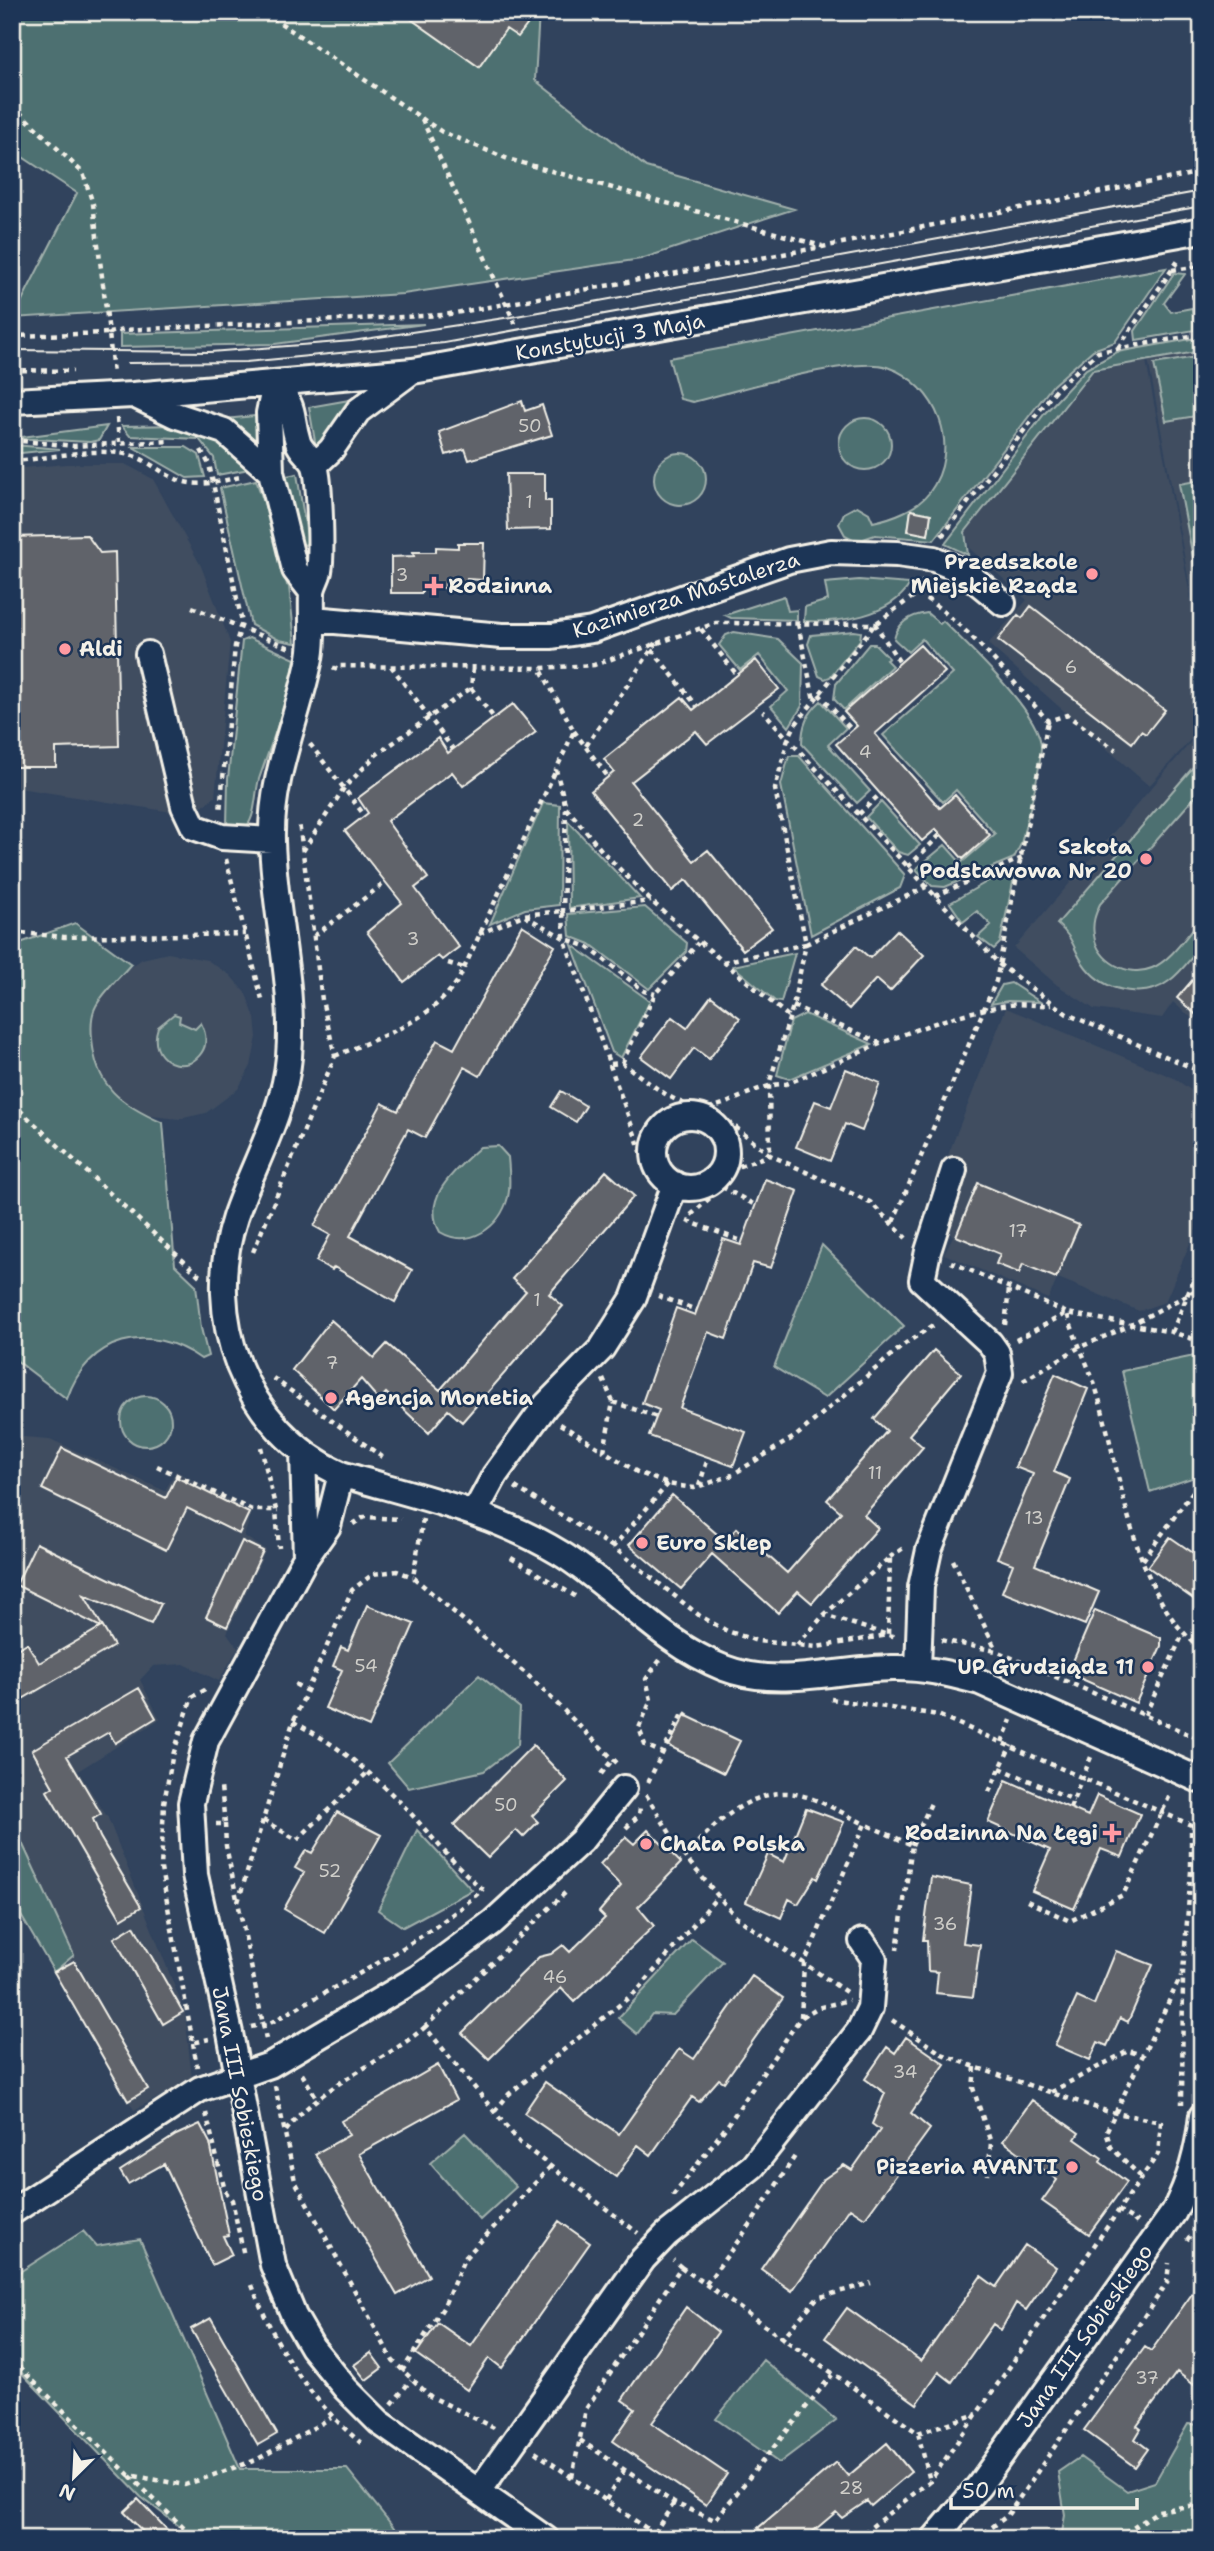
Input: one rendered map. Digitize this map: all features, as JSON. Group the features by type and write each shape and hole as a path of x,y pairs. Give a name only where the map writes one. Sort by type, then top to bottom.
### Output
{"street":[{"name":"Konstytucji 3 Maja","path":"12,401 133,395 413,371 1202,230"},
{"path":"315,465 331,450 358,411 413,371"},
{"path":"275,384 291,403 299,445 315,465 319,570 312,592 311,656 280,765 272,840 288,996 289,1059 276,1116 248,1183 227,1244 225,1312 230,1342 248,1390 282,1434 303,1452 341,1474 475,1512 559,1552 591,1574 666,1636 694,1655 726,1669 760,1677 814,1677 890,1668 918,1668 980,1682 1202,1781"},
{"path":"275,384 269,413 271,472 295,570 312,592"},
{"path":"133,395 175,415 224,431 271,472"},
{"name":"Kazimierza Mastalerza","path":"313,619 502,636 552,636 592,630 789,560 831,552 897,554 934,559 965,572 1003,603"},
{"path":"148,654 184,806 194,827 222,837 272,840"},
{"path":"918,1668 921,1587 929,1550 1000,1373 997,1353 990,1342 922,1280 928,1251 954,1170"},
{"path":"475,1512 495,1475 546,1405 602,1348 633,1299 665,1187"},
{"name":"Jana III Sobieskiego","path":"303,1452 306,1557"},
{"path":"305,1499 341,1474"},
{"name":"Jana III Sobieskiego","path":"341,1474 328,1526 306,1557 206,1741 191,1803 195,1875 230,2033 273,2265 294,2316 312,2347 346,2389 379,2422 547,2539"},
{"path":"12,2211 200,2089 270,2065 419,1977 508,1908 581,1841 624,1788"},
{"path":"479,2491 517,2439 646,2234 753,2166 859,2031 870,2008 874,1959 862,1941"},
{"name":"Jana III Sobieskiego","path":"934,2539 979,2486 1174,2212 1191,2178 1199,2149 1192,2111"}],"path":[{"path":"264,12 442,132 508,159 822,247"},
{"path":"12,105 83,173 93,204 110,333 147,328 444,315 822,247 1202,172"},
{"path":"422,118 528,352"},
{"path":"1118,348 1183,254"},
{"path":"1172,270 1202,266"},
{"path":"770,1155 769,1084 793,1006 806,944 775,789 788,739 819,694 875,624 918,593 934,559 938,541 1057,388 1098,352 1201,334 1193,295"},
{"path":"12,336 102,335"},
{"path":"12,370 85,371"},
{"path":"104,372 113,371"},
{"path":"12,440 74,446 181,441"},
{"path":"12,932 64,937 245,934 222,837 220,794 235,646 242,623 206,455 191,443"},
{"path":"12,461 61,455 118,453 143,459 186,483 211,483 243,477"},
{"path":"918,593 938,606 985,652 1048,721"},
{"path":"192,607 240,629"},
{"path":"332,678 336,666 540,668 594,665 716,623 875,624"},
{"path":"798,624 814,701"},
{"path":"875,624 900,663"},
{"path":"701,628 737,675"},
{"path":"586,746 656,643"},
{"path":"652,650 697,706"},
{"path":"391,666 453,749"},
{"path":"473,668 471,688 494,718"},
{"path":"540,668 574,731 608,777"},
{"path":"303,852 344,789 376,755 471,688"},
{"path":"819,694 852,730"},
{"path":"763,711 1000,965 1052,1005 1202,1072"},
{"path":"1048,721 1068,715 1116,750"},
{"path":"893,1223 1000,965 1048,721"},
{"path":"335,1056 416,1021 445,1000 464,968 574,731"},
{"path":"304,751 308,741 365,816"},
{"path":"555,770 566,807 564,938 611,1064 665,1187"},
{"path":"859,814 880,794"},
{"path":"566,807 602,851 650,901 788,1016"},
{"path":"250,1260 335,1056 322,1000 299,821"},
{"path":"908,867 941,834"},
{"path":"935,896 1023,857"},
{"path":"314,936 386,882"},
{"path":"722,962 806,944 926,887"},
{"path":"479,934 523,915 650,901"},
{"path":"523,915 564,938 588,947 644,991 655,994"},
{"path":"622,1063 655,994 698,943"},
{"path":"448,963 464,968"},
{"path":"711,1108 769,1084 786,1084 884,1044 984,1009 1011,1004 1052,1005"},
{"path":"793,1006 884,1044"},
{"path":"611,1064 622,1063 682,1103 711,1108 770,1155 870,1202 909,1242 928,1251 1067,1313 1172,1332 1202,1342"},
{"path":"12,1104 208,1283"},
{"path":"681,1233 686,1221 703,1201 722,1187 734,1168 770,1155"},
{"path":"722,1187 755,1205"},
{"path":"686,1221 742,1241"},
{"path":"1172,1332 1202,1260"},
{"path":"651,1304 660,1283"},
{"path":"1019,1391 1024,1378 1078,1348 1129,1326 1202,1287"},
{"path":"655,1295 697,1310"},
{"path":"561,1415 556,1422 637,1472 668,1484 699,1487 730,1476 796,1436 906,1343 933,1328 953,1306"},
{"path":"1067,1313 1078,1348 1097,1389 1154,1593 1183,1634 1202,1649"},
{"path":"266,1366 283,1385 353,1439 391,1463"},
{"path":"604,1379 611,1369"},
{"path":"593,1379 604,1379"},
{"path":"604,1379 613,1402 604,1451"},
{"path":"613,1402 657,1416"},
{"path":"255,1436 261,1447 276,1510 279,1553"},
{"path":"699,1487 708,1458"},
{"path":"157,1466 252,1510 276,1510"},
{"path":"518,1475 511,1485 613,1547 700,1615 727,1631 757,1641 817,1647 888,1635"},
{"path":"1143,1561 1202,1479"},
{"path":"613,1547 668,1484"},
{"path":"344,1533 363,1517 384,1516 435,1527"},
{"path":"416,1562 419,1537"},
{"path":"950,1554 996,1651"},
{"path":"509,1557 582,1601"},
{"path":"797,1644 824,1615 890,1557 888,1635"},
{"path":"238,1902 293,1722 305,1690 352,1590 373,1574 397,1571 413,1577"},
{"path":"824,1615 888,1635 940,1640 996,1651 1202,1740"},
{"path":"1145,1714 1183,1634"},
{"path":"654,1649 662,1656 646,1679 651,1700 639,1728 645,1745 663,1753"},
{"path":"295,1684 305,1690"},
{"path":"211,1687 192,1697 172,1758 164,1802 161,1869 193,2043 263,2024 416,1939 453,1916 483,1889"},
{"path":"823,1696 843,1702 938,1715 1202,1828"},
{"path":"621,1833 639,1815 643,1791 683,1712 691,1718"},
{"path":"1002,1741 1013,1716"},
{"path":"293,1722 322,1736 368,1772 401,1802 469,1878 532,1926"},
{"path":"989,1792 1010,1745"},
{"path":"1070,1808 1094,1749"},
{"path":"1000,1768 1074,1800"},
{"path":"263,1820 297,1840 368,1772"},
{"path":"1027,1901 1070,1921 1123,1895 1174,1787"},
{"path":"685,1857 705,1832 739,1808 779,1794 800,1794 912,1845"},
{"path":"894,1964 912,1845 931,1803"},
{"path":"225,1824 226,1846 295,2181 393,2361 430,2396 517,2439 662,2539"},
{"path":"801,2017 804,1964 865,1824"},
{"path":"1191,1825 1191,1871 1183,1972 1192,2111"},
{"path":"286,2131 299,2113 340,2084 399,2049 425,2027 568,1889"},
{"path":"495,2111 509,2094 638,1990 718,1896"},
{"path":"1142,2177 1116,2153 1106,2132 1183,1972"},
{"path":"671,2198 729,2123 801,2017 817,2008 857,1999"},
{"path":"884,2028 887,2017"},
{"path":"425,2027 520,2143 646,2234 681,2267 781,2340 918,2433 930,2481"},
{"path":"1051,2092 1128,2051 1143,2055"},
{"path":"975,2067 973,2088 991,2143 988,2175"},
{"path":"1161,2122 1171,2121"},
{"path":"706,2284 804,2143"},
{"path":"402,2372 443,2308 464,2259 550,2167"},
{"path":"630,2244 646,2234"},
{"path":"976,2539 1007,2516 1167,2283 1169,2263"},
{"path":"572,2477 586,2409 681,2267"},
{"path":"781,2340 817,2298 871,2283"},
{"path":"12,2360 195,2539"},
{"path":"580,2440 674,2503 715,2520 832,2375"},
{"path":"918,2433 979,2414"},
{"path":"129,2475 185,2485 256,2460 331,2418"},
{"path":"606,2500 624,2470"},
{"path":"654,2533 674,2503"},
{"path":"1117,2539 1158,2511 1202,2504"}],"shaded area":[{"path":"1202,351 1202,652 1148,359"},
{"name":"Przedszkole Miejskie Rządz","path":"1146,361 1202,659 1202,727 1149,786 988,644 1027,600 970,549 966,532 1093,372"},
{"path":"66,464 125,464 153,479 201,566 230,642 215,797 191,815 12,787 12,469"},
{"name":"Szkoła Podstawowa Nr 20","path":"1202,729 1202,1027 1173,1002 1162,1018 1094,1009 1057,985 1014,948"},
{"path":"168,953 207,960 230,975 246,994 255,1018 257,1037 251,1066 238,1089 206,1113 179,1119 151,1116 133,1109 115,1095 102,1078 93,1058 91,1026 95,1006 111,981 142,959","holes":["179,1021 195,1029 204,1029 206,1040 203,1051 195,1060 178,1065 167,1060"]},
{"path":"1006,1008 1174,1078 1202,1098 1202,1215 1165,1302 1139,1311 1058,1278 1048,1299 944,1254 953,1236 937,1222 924,1216"},
{"path":"12,1436 50,1439 165,1491 176,1471 252,1512 244,1536 266,1550 227,1633 238,1648 219,1681 184,1664 153,1666 140,1680 160,1719 78,1771 108,1818 185,2013 192,2080 134,2110 54,1972 74,1954 12,1821"}],"green space":[{"path":"12,12 539,12 535,80 646,167 794,209 641,259 403,294 13,318 77,193 12,150"},
{"path":"1166,268 1115,342 1093,350 1053,385 934,540 875,535 857,541 845,535 839,524 844,513 857,506 869,513 873,522 904,512 924,499 939,475 944,457 940,420 931,402 905,375 887,367 848,366 792,376 693,402 680,399 669,358","holes":["911,510 931,514 928,534 908,531"]},
{"path":"1174,273 1185,274 1164,303 1171,312 1192,308 1195,330 1136,340 1135,331"},
{"path":"424,324 275,344 120,347 120,334"},
{"path":"1202,337 1202,351 1093,370 965,532 968,555 945,544 1045,413 1086,369 1117,352"},
{"path":"1202,356 1202,415 1166,421 1154,364"},
{"path":"355,399 317,453 309,407"},
{"path":"258,417 265,455 224,419"},
{"path":"865,418 875,420 883,426 889,434 889,454 883,462 875,468 865,470 855,468 847,462 841,454 839,444 841,434 847,426 855,420"},
{"path":"183,425 219,442 249,469 217,475 214,458 199,439 130,436 122,426"},
{"path":"107,426 99,440 90,442 14,438"},
{"path":"14,445 60,449 12,454"},
{"path":"133,447 186,447 199,455 205,477 187,478"},
{"path":"680,453 699,460 706,479 699,498 680,505 661,498 654,479 661,460"},
{"path":"297,474 308,542 305,545 298,541 286,476"},
{"path":"256,480 280,548 289,586 295,643 279,640 251,625 220,488"},
{"path":"1202,480 1202,605 1179,484"},
{"path":"859,580 910,584 890,604 863,616 833,621 804,621 805,607 828,600 825,583"},
{"path":"784,596 788,611 797,610 797,620 731,618 725,615"},
{"path":"927,613 940,624 943,621 1002,681 1030,718 1041,748 1033,797 1021,844 1014,858 945,887 932,886 916,869 945,845 961,863 995,834 956,790 943,802 883,735 953,674 922,639 908,652 894,639 906,620"},
{"path":"734,632 778,639 803,663 802,706 789,727 771,706 788,691 759,655 740,670 719,645 726,635"},
{"path":"861,632 860,640 830,677 825,679 819,676 808,644 811,635"},
{"path":"249,638 295,659 284,705 259,779 250,821 247,826 227,826 228,779 242,641"},
{"path":"869,644 875,644 889,658 886,660 892,666 844,710 834,699 836,684"},
{"path":"821,701 846,728 828,745 870,791 857,803 802,744 806,720"},
{"path":"789,756 799,756 905,875 900,888 811,935 781,785"},
{"path":"1202,757 1202,789 1100,904 1093,927 1096,944 1107,960 1133,971 1152,968 1166,959 1202,918 1202,945 1178,973 1160,987 1139,991 1117,988 1090,972 1080,960 1068,936 1057,924"},
{"path":"881,802 920,845 908,855 898,852 866,817"},
{"path":"543,803 560,805 559,905 525,909 490,924"},
{"path":"568,821 640,898 569,908"},
{"path":"1004,872 1011,872 1014,878 1000,943 994,949 978,937 991,925 977,911 963,922 950,903"},
{"path":"645,907 687,943 686,952 649,989 590,944 570,936 568,914"},
{"path":"75,923 131,964 103,995 94,1010 94,1055 105,1082 113,1092 135,1109 163,1123 175,1265 196,1285 201,1328 208,1356 201,1359 161,1341 141,1339 122,1342 105,1349 89,1361 67,1399 12,1357 12,942 23,942"},
{"path":"572,945 650,1001 621,1058 612,1052"},
{"path":"795,953 781,1002 775,1001 733,966"},
{"path":"1011,983 1040,1002 1008,1001 991,1004 1002,985"},
{"path":"174,1014 180,1016 179,1022 195,1029 201,1023 204,1029 206,1040 203,1050 190,1063 174,1063 162,1056 158,1050 158,1027"},
{"path":"805,1014 872,1044 789,1079 777,1075 791,1021"},
{"path":"498,1146 508,1157 510,1182 508,1197 498,1218 491,1226 472,1237 451,1237 440,1232 435,1219 435,1207 444,1185 480,1147"},
{"path":"822,1245 904,1326 825,1398 774,1367"},
{"path":"1194,1356 1202,1361 1202,1469 1195,1477 1150,1492 1122,1371"},
{"path":"146,1396 164,1403 171,1421 164,1439 146,1446 128,1439 121,1421 128,1403"},
{"path":"479,1675 520,1708 518,1745 484,1771 409,1788 388,1763"},
{"path":"12,1821 74,1955 54,1972 12,1900"},
{"path":"417,1830 472,1890 403,1927 378,1910"},
{"path":"692,1939 723,1962 673,2015 652,2014 637,2034 618,2018"},
{"path":"465,2133 516,2187 480,2220 430,2163"},
{"path":"83,2231 96,2246 140,2239 240,2469 347,2469 403,2539 196,2539 141,2497 12,2363 12,2277"},
{"path":"763,2360 836,2420 779,2463 716,2419"},
{"path":"1188,2424 1202,2425 1202,2539 1061,2539 1065,2515 1058,2472 1080,2457 1127,2491 1155,2482"}],"building":[{"path":"401,12 518,12 530,21 518,37 506,29 479,67"},
{"path":"522,401 525,411 542,405 552,435 469,460 465,449 446,455 439,432"},
{"path":"506,474 545,474 545,501 551,501 551,529 508,530"},
{"path":"911,510 931,514 928,535 908,531"},
{"name":"Aldi","path":"87,535 100,553 115,552 119,746 56,748 56,767 12,767 12,537"},
{"path":"458,543 484,543 483,580 467,579 467,584 445,584 445,588 422,589 422,593 391,593 391,557 414,556 413,552 436,552 436,547 458,548"},
{"path":"1031,606 1165,710 1146,734 1141,731 1132,743 998,640 1018,615 1022,618"},
{"path":"920,645 945,672 875,734 940,808 955,795 990,835 963,859 936,829 922,841 836,744 857,726 844,712"},
{"path":"756,660 779,689 707,744 696,731 631,782 694,861 708,850 772,928 743,950 686,880 672,891 591,791 614,772 604,759 682,697 693,710"},
{"path":"513,704 536,732 463,786 452,772 387,821 428,878 415,888 459,947 442,960 438,956 404,982 367,932 402,903 345,831 368,813 358,798 438,738 448,753"},
{"path":"522,925 555,946 480,1076 464,1067 425,1138 408,1129 350,1236 412,1270 395,1302 334,1267 332,1270 316,1261 330,1235 314,1226 382,1103 398,1111 437,1040 454,1049"},
{"path":"897,930 924,955 890,991 876,979 849,1009 821,985 856,946 870,958"},
{"path":"1202,969 1202,1020 1177,998"},
{"path":"711,996 740,1018 709,1059 694,1048 671,1079 641,1057 672,1017 687,1028"},
{"path":"846,1069 880,1083 862,1131 845,1124 830,1161 796,1147 815,1101 831,1107"},
{"path":"561,1091 586,1106 576,1122 551,1107"},
{"path":"606,1171 634,1196 549,1294 563,1306 462,1422 448,1410 429,1433 386,1393 379,1400 361,1379 334,1409 292,1370 331,1320 374,1358 387,1344 440,1390 526,1291 512,1279"},
{"path":"765,1179 798,1191 771,1268 753,1263 726,1339 708,1332 680,1408 746,1432 733,1466 649,1436 659,1410 642,1403 676,1308 695,1315 723,1239 741,1245"},
{"path":"978,1183 1079,1225 1056,1278 1023,1264 1019,1273 996,1264 1000,1254 956,1236"},
{"path":"934,1350 961,1373 909,1435 923,1447 864,1515 878,1528 812,1603 798,1591 778,1613 712,1554 681,1589 629,1545 672,1495 725,1541 737,1528 787,1573 841,1512 827,1500 887,1431 874,1419"},
{"path":"1055,1374 1088,1389 1054,1472 1070,1479 1035,1565 1099,1592 1085,1625 1002,1592 1013,1564 997,1558 1033,1474 1015,1467"},
{"path":"62,1448 166,1498 176,1477 249,1513 239,1534 187,1508 166,1550 42,1489"},
{"path":"1170,1537 1202,1559 1202,1605 1148,1567"},
{"path":"242,1541 263,1551 227,1627 206,1617"},
{"path":"36,1543 161,1604 151,1624 84,1595 114,1646 12,1705 12,1652 27,1643 39,1663 101,1627 16,1585"},
{"path":"367,1605 414,1624 369,1727 325,1708 342,1670 333,1666 341,1647 348,1650"},
{"path":"1095,1610 1161,1638 1161,1646 1136,1703 1068,1673"},
{"path":"139,1688 156,1718 115,1743 109,1732 67,1756 101,1814 93,1819 100,1837 141,1907 121,1919 47,1791 53,1787 32,1750"},
{"path":"685,1715 740,1741 724,1773 669,1746"},
{"path":"533,1745 567,1781 532,1816 538,1822 523,1837 516,1830 488,1858 454,1825"},
{"path":"1006,1780 1088,1816 1097,1795 1140,1814 1122,1857 1101,1849 1074,1909 1032,1891 1050,1850 988,1822"},
{"path":"806,1808 844,1822 818,1879 815,1877 798,1904 789,1899 781,1918 746,1902 768,1854 784,1862"},
{"path":"337,1812 381,1835 325,1933 284,1909 304,1873 295,1868 306,1850 312,1853"},
{"path":"648,1830 681,1863 638,1907 654,1926 574,2002 561,1988 489,2059 462,2033 539,1957 551,1954 563,1945 570,1952 605,1918 599,1912 621,1886 600,1864 626,1837 634,1844"},
{"path":"931,1877 971,1885 963,1943 980,1945 973,1997 936,1993 938,1972 928,1971 927,1940 923,1940"},
{"path":"134,1926 183,2012 163,2024 114,1938"},
{"path":"1116,1951 1153,1965 1128,2022 1120,2018 1107,2046 1098,2042 1090,2060 1055,2045 1077,1997 1094,2005"},
{"path":"74,1961 148,2089 128,2101 54,1972"},
{"path":"752,1976 783,1998 724,2082 719,2079 699,2102 692,2097 651,2155 638,2145 616,2177 524,2113 545,2082 619,2134 679,2049 694,2059"},
{"path":"906,2037 945,2064 911,2113 930,2129 865,2218 850,2208 792,2291 761,2269 824,2179 844,2165 852,2170 880,2130 872,2124 885,2093 865,2079 887,2047 895,2053"},
{"path":"438,2065 456,2100 359,2154 429,2276 397,2295 315,2154 349,2135 341,2121"},
{"path":"1032,2100 1079,2133 1075,2139 1102,2158 1100,2162 1127,2182 1089,2234 1042,2201 1057,2180 1003,2141"},
{"path":"200,2124 210,2143 229,2235 223,2236 232,2255 212,2265 164,2164 128,2184 120,2171 176,2135"},
{"path":"559,2221 590,2243 502,2368 489,2358 467,2390 416,2354 438,2323 471,2346"},
{"path":"1025,2245 1056,2267 1026,2310 1016,2303 1001,2330 993,2324 952,2382 939,2372 917,2404 825,2338 847,2308 921,2361 981,2276 996,2287"},
{"path":"1202,2280 1202,2391 1177,2372 1137,2426 1141,2429 1135,2439 1148,2449 1135,2467 1084,2430 1145,2347 1151,2351"},
{"path":"686,2307 718,2332 652,2423 727,2474 706,2505 613,2441 635,2409 622,2400"},
{"path":"211,2318 277,2434 258,2445 191,2329"},
{"path":"371,2353 382,2368 366,2380 354,2365"},
{"path":"887,2443 911,2472 871,2506 867,2501 842,2518 836,2512 804,2539 767,2539 758,2528 836,2462 848,2476"},
{"path":"138,2499 176,2539 150,2539 124,2512"}],"tram line":[{"path":"12,350 210,352 352,341 511,317 1202,191"},
{"path":"128,363 246,362 444,343 1202,206"}],"place":[{"name":"Przedszkole Miejskie Rządz","path":"1092,574"},
{"name":"Rodzinna","path":"434,586"},
{"name":"Aldi","path":"65,649"},
{"name":"Szkoła Podstawowa Nr 20","path":"1146,859"},
{"name":"Agencja Monetia","path":"331,1398"},
{"name":"Euro Sklep","path":"642,1543"},
{"name":"UP Grudziądz 11","path":"1148,1667"},
{"name":"Rodzinna Na Łęgi","path":"1112,1833"},
{"name":"Chata Polska","path":"646,1844"},
{"name":"Pizzeria AVANTI","path":"1072,2167"}]}
